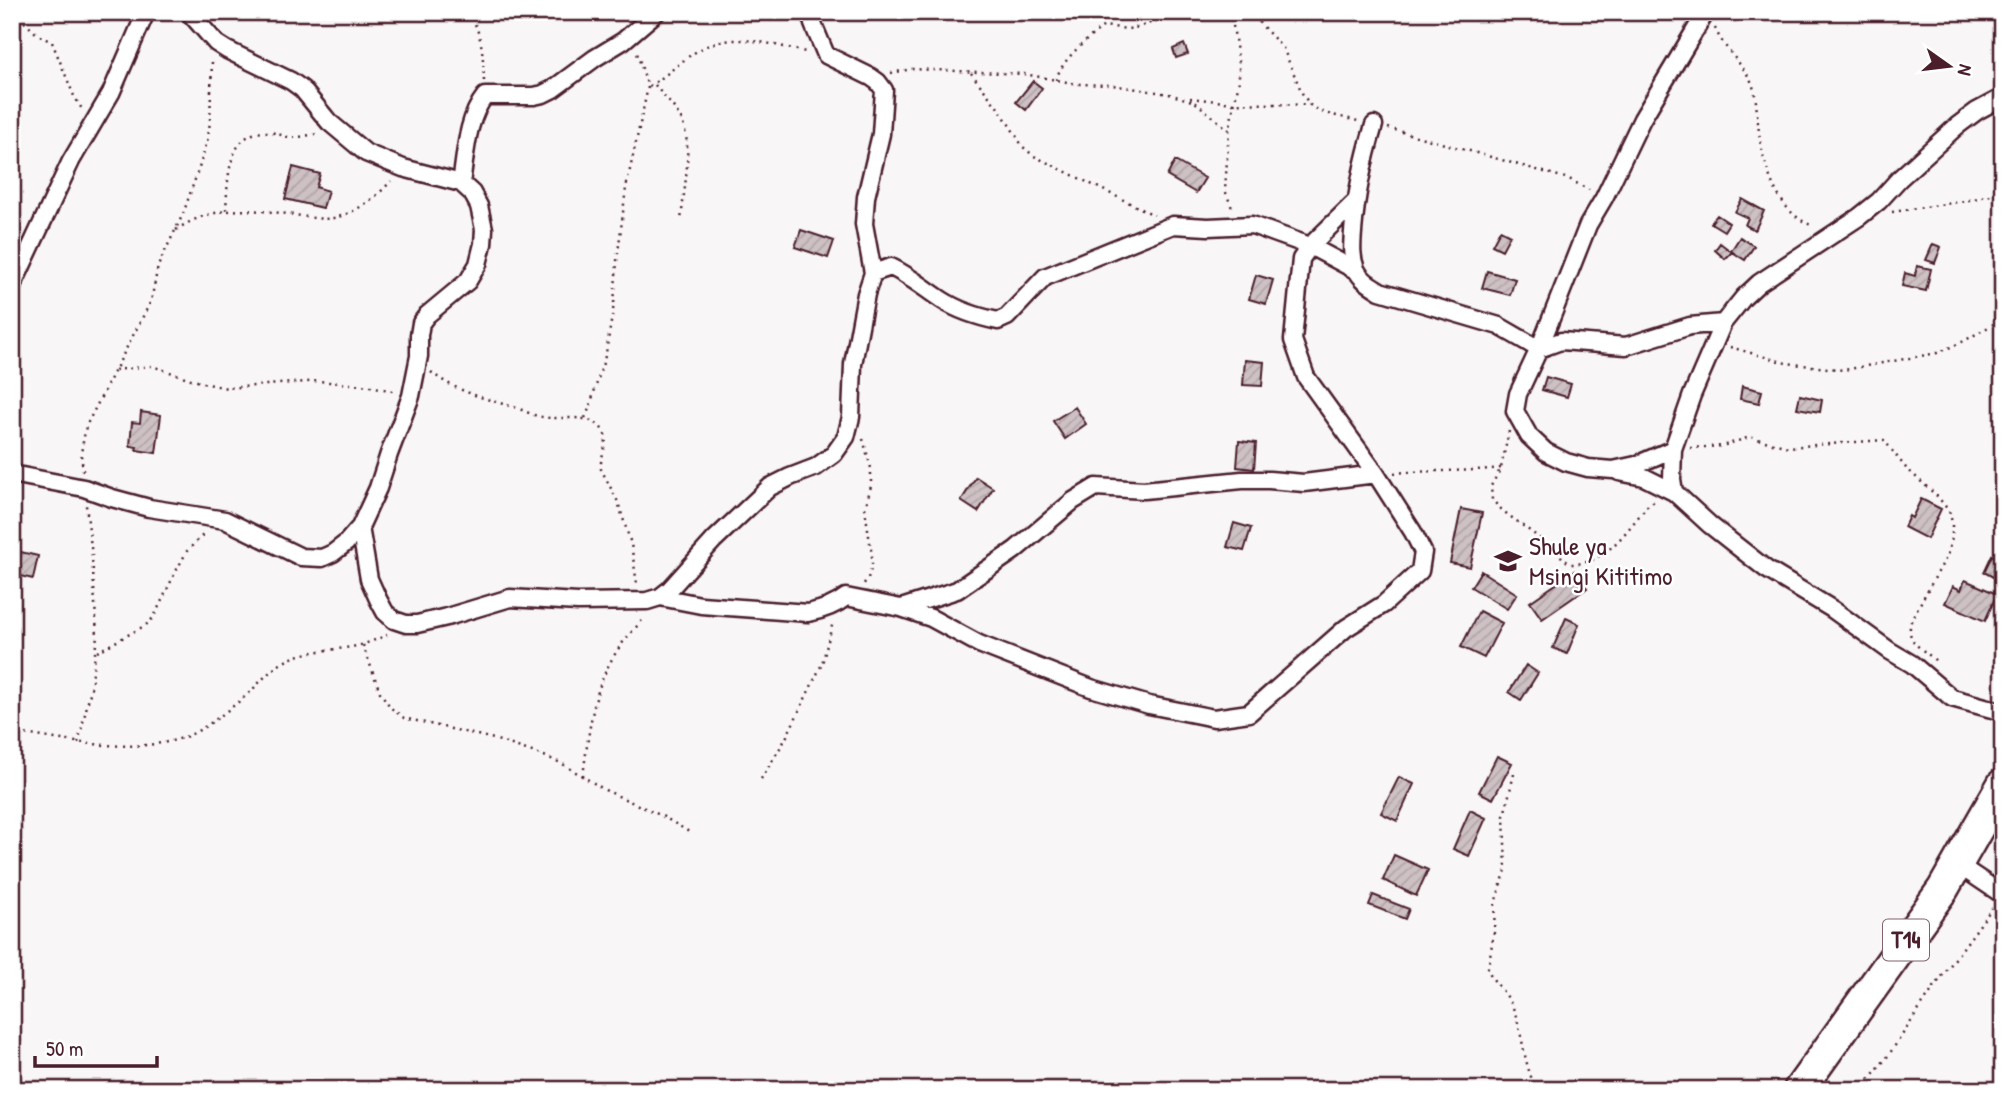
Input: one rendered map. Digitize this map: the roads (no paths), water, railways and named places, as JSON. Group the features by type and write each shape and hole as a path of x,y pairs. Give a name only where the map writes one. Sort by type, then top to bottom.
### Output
{"highway":[{"name":"T14","path":"1799,1090 1943,889 2003,784"}],"street":[{"path":"12,287 71,161 111,93 146,12"},
{"path":"12,474 84,488 149,508 225,520 282,550 300,557 322,558 346,543 360,527 379,488 411,396 419,356 421,323 426,315 468,281 478,264 484,229 479,206 472,193 461,183 403,167 366,153 337,130 291,80 216,43 189,12"},
{"path":"461,183 468,135 478,104 485,96 543,94 566,81 636,31 657,12"},
{"path":"652,600 770,487 816,467 834,454 846,437 851,417 855,350 873,273 864,225 866,197 881,134 884,90 871,77 826,55 811,12"},
{"path":"1710,17 1642,119 1588,225 1539,349 1518,394 1516,411 1529,436 1546,452 1566,462 1588,468 1644,477 1674,492 1710,525 1766,569 1832,609 1912,664 1952,698 2003,712"},
{"path":"1674,492 1673,449 1692,395 1723,323 1744,297 1759,283 1814,248 1879,201 1957,126 2003,97"},
{"path":"1374,125 1361,168 1355,202 1352,254 1357,271 1366,283 1380,291 1499,326 1539,349 1562,341 1626,346 1690,326 1723,323"},
{"path":"360,527 369,579 378,599 384,611 394,620 406,624 447,617 510,598 578,602 652,600 808,613 843,600 901,608 931,618 979,644 1111,695 1214,718 1249,713 1319,650 1346,628 1384,604 1420,571 1423,552 1413,532 1376,474 1306,377 1293,340 1301,259 1310,246 1355,202"},
{"path":"873,273 891,267 961,310 998,321 1007,317 1045,277 1173,225 1208,228 1252,225 1310,246 1357,271"},
{"path":"1613,470 1636,465 1673,449"},
{"path":"901,608 957,590 1015,550 1073,501 1096,487 1144,489 1242,480 1304,483 1376,474"},
{"path":"1957,864 2002,895"}],"place":[{"name":"Shule ya Msingi Kititimo","path":"1508,561"}]}
